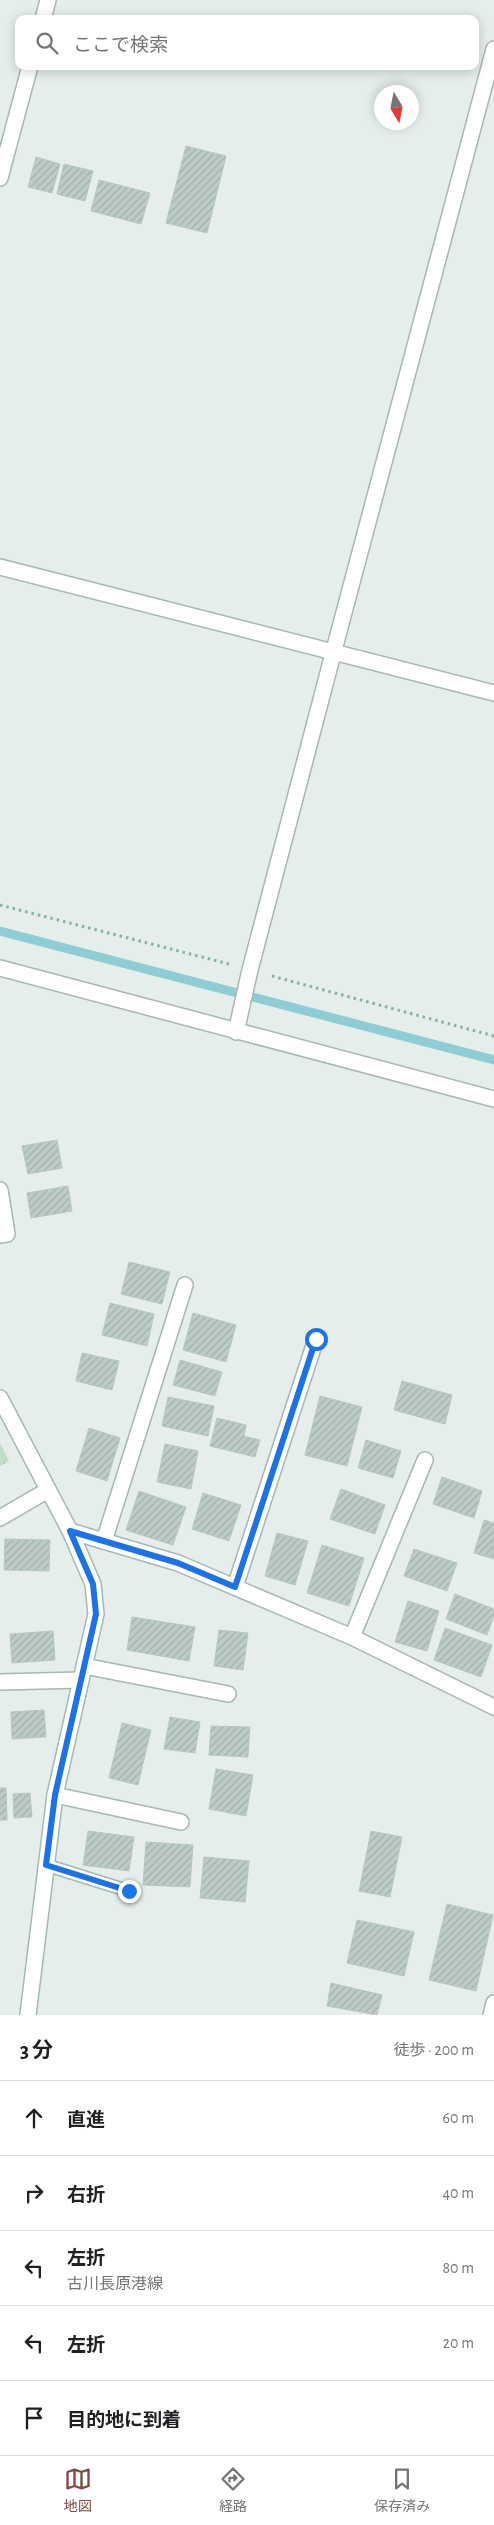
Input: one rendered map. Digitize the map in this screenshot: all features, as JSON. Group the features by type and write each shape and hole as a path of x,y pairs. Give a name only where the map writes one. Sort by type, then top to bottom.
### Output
{"street":[{"path":"44,15 48,0"},
{"path":"236,1032 248,979 334,650 494,49"},
{"path":"0,178 29,70"},
{"path":"0,567 494,692"},
{"path":"0,968 494,1099"},
{"path":"0,1190 7,1234 0,1235"},
{"path":"104,1541 185,1285"},
{"path":"235,1587 316,1339"},
{"path":"0,1398 70,1531 93,1584 96,1614 55,1795 28,2015"},
{"path":"352,1637 424,1460"},
{"path":"0,1518 48,1490"},
{"path":"70,1531 178,1563 352,1637 493,1701"},
{"path":"0,1682 82,1673 228,1694"},
{"path":"55,1795 181,1822"},
{"path":"491,2015 494,2003"}],"lane":[{"path":"46,1865 129,1891"}],"green space":[{"path":"0,1443 9,1461 0,1466"}],"building":[{"path":"186,146 226,156 207,233 166,223"},
{"path":"36,157 60,164 52,193 28,187"},
{"path":"64,164 93,171 85,201 57,194"},
{"path":"99,180 150,193 141,224 91,211"},
{"path":"57,1140 62,1168 28,1174 22,1146"},
{"path":"68,1186 72,1211 31,1218 27,1193"},
{"path":"129,1262 170,1272 162,1304 121,1294"},
{"path":"110,1303 154,1314 147,1346 102,1335"},
{"path":"193,1313 236,1325 226,1362 183,1350"},
{"path":"82,1353 119,1361 112,1390 76,1381"},
{"path":"180,1360 222,1372 215,1396 173,1385"},
{"path":"402,1381 452,1395 445,1424 394,1410"},
{"path":"320,1396 362,1407 347,1466 305,1455"},
{"path":"168,1397 214,1406 208,1436 162,1426"},
{"path":"217,1418 246,1425 244,1436 260,1440 255,1457 210,1446"},
{"path":"89,1428 120,1438 107,1481 76,1471"},
{"path":"366,1440 401,1451 393,1478 358,1468"},
{"path":"165,1444 198,1451 191,1489 157,1482"},
{"path":"442,1477 482,1491 474,1518 433,1504"},
{"path":"341,1489 385,1505 375,1534 330,1519"},
{"path":"139,1491 186,1507 173,1545 126,1530"},
{"path":"203,1493 241,1505 229,1541 192,1529"},
{"path":"484,1520 494,1523 494,1559 474,1553"},
{"path":"277,1533 308,1541 295,1585 265,1576"},
{"path":"5,1539 50,1540 49,1571 4,1570"},
{"path":"322,1545 364,1558 349,1606 307,1593"},
{"path":"414,1549 457,1563 447,1591 404,1576"},
{"path":"455,1594 494,1609 494,1616 487,1635 446,1619"},
{"path":"408,1601 439,1611 427,1651 395,1642"},
{"path":"132,1617 195,1627 189,1661 127,1650"},
{"path":"445,1628 492,1645 481,1677 434,1660"},
{"path":"219,1630 248,1633 243,1670 214,1666"},
{"path":"53,1631 55,1660 12,1663 10,1634"},
{"path":"44,1710 46,1737 12,1739 11,1712"},
{"path":"170,1717 200,1722 195,1753 164,1749"},
{"path":"122,1723 151,1730 138,1785 109,1778"},
{"path":"211,1726 250,1727 248,1757 209,1755"},
{"path":"216,1769 253,1775 246,1816 209,1809"},
{"path":"0,1788 6,1788 7,1820 0,1820"},
{"path":"30,1793 32,1817 14,1818 13,1794"},
{"path":"88,1831 134,1837 129,1871 83,1865"},
{"path":"371,1831 402,1837 390,1897 359,1891"},
{"path":"146,1842 193,1845 190,1887 143,1885"},
{"path":"204,1857 249,1861 245,1902 200,1898"},
{"path":"447,1904 493,1915 476,1991 429,1980"},
{"path":"357,1920 414,1932 404,1976 347,1963"},
{"path":"331,1983 382,1995 377,2015 327,2006"}],"waterway":[{"path":"0,931 494,1060"}],"route":[{"path":"129,1891 46,1865 55,1795 96,1614 93,1584 70,1531 178,1563 235,1587 316,1339"}]}
